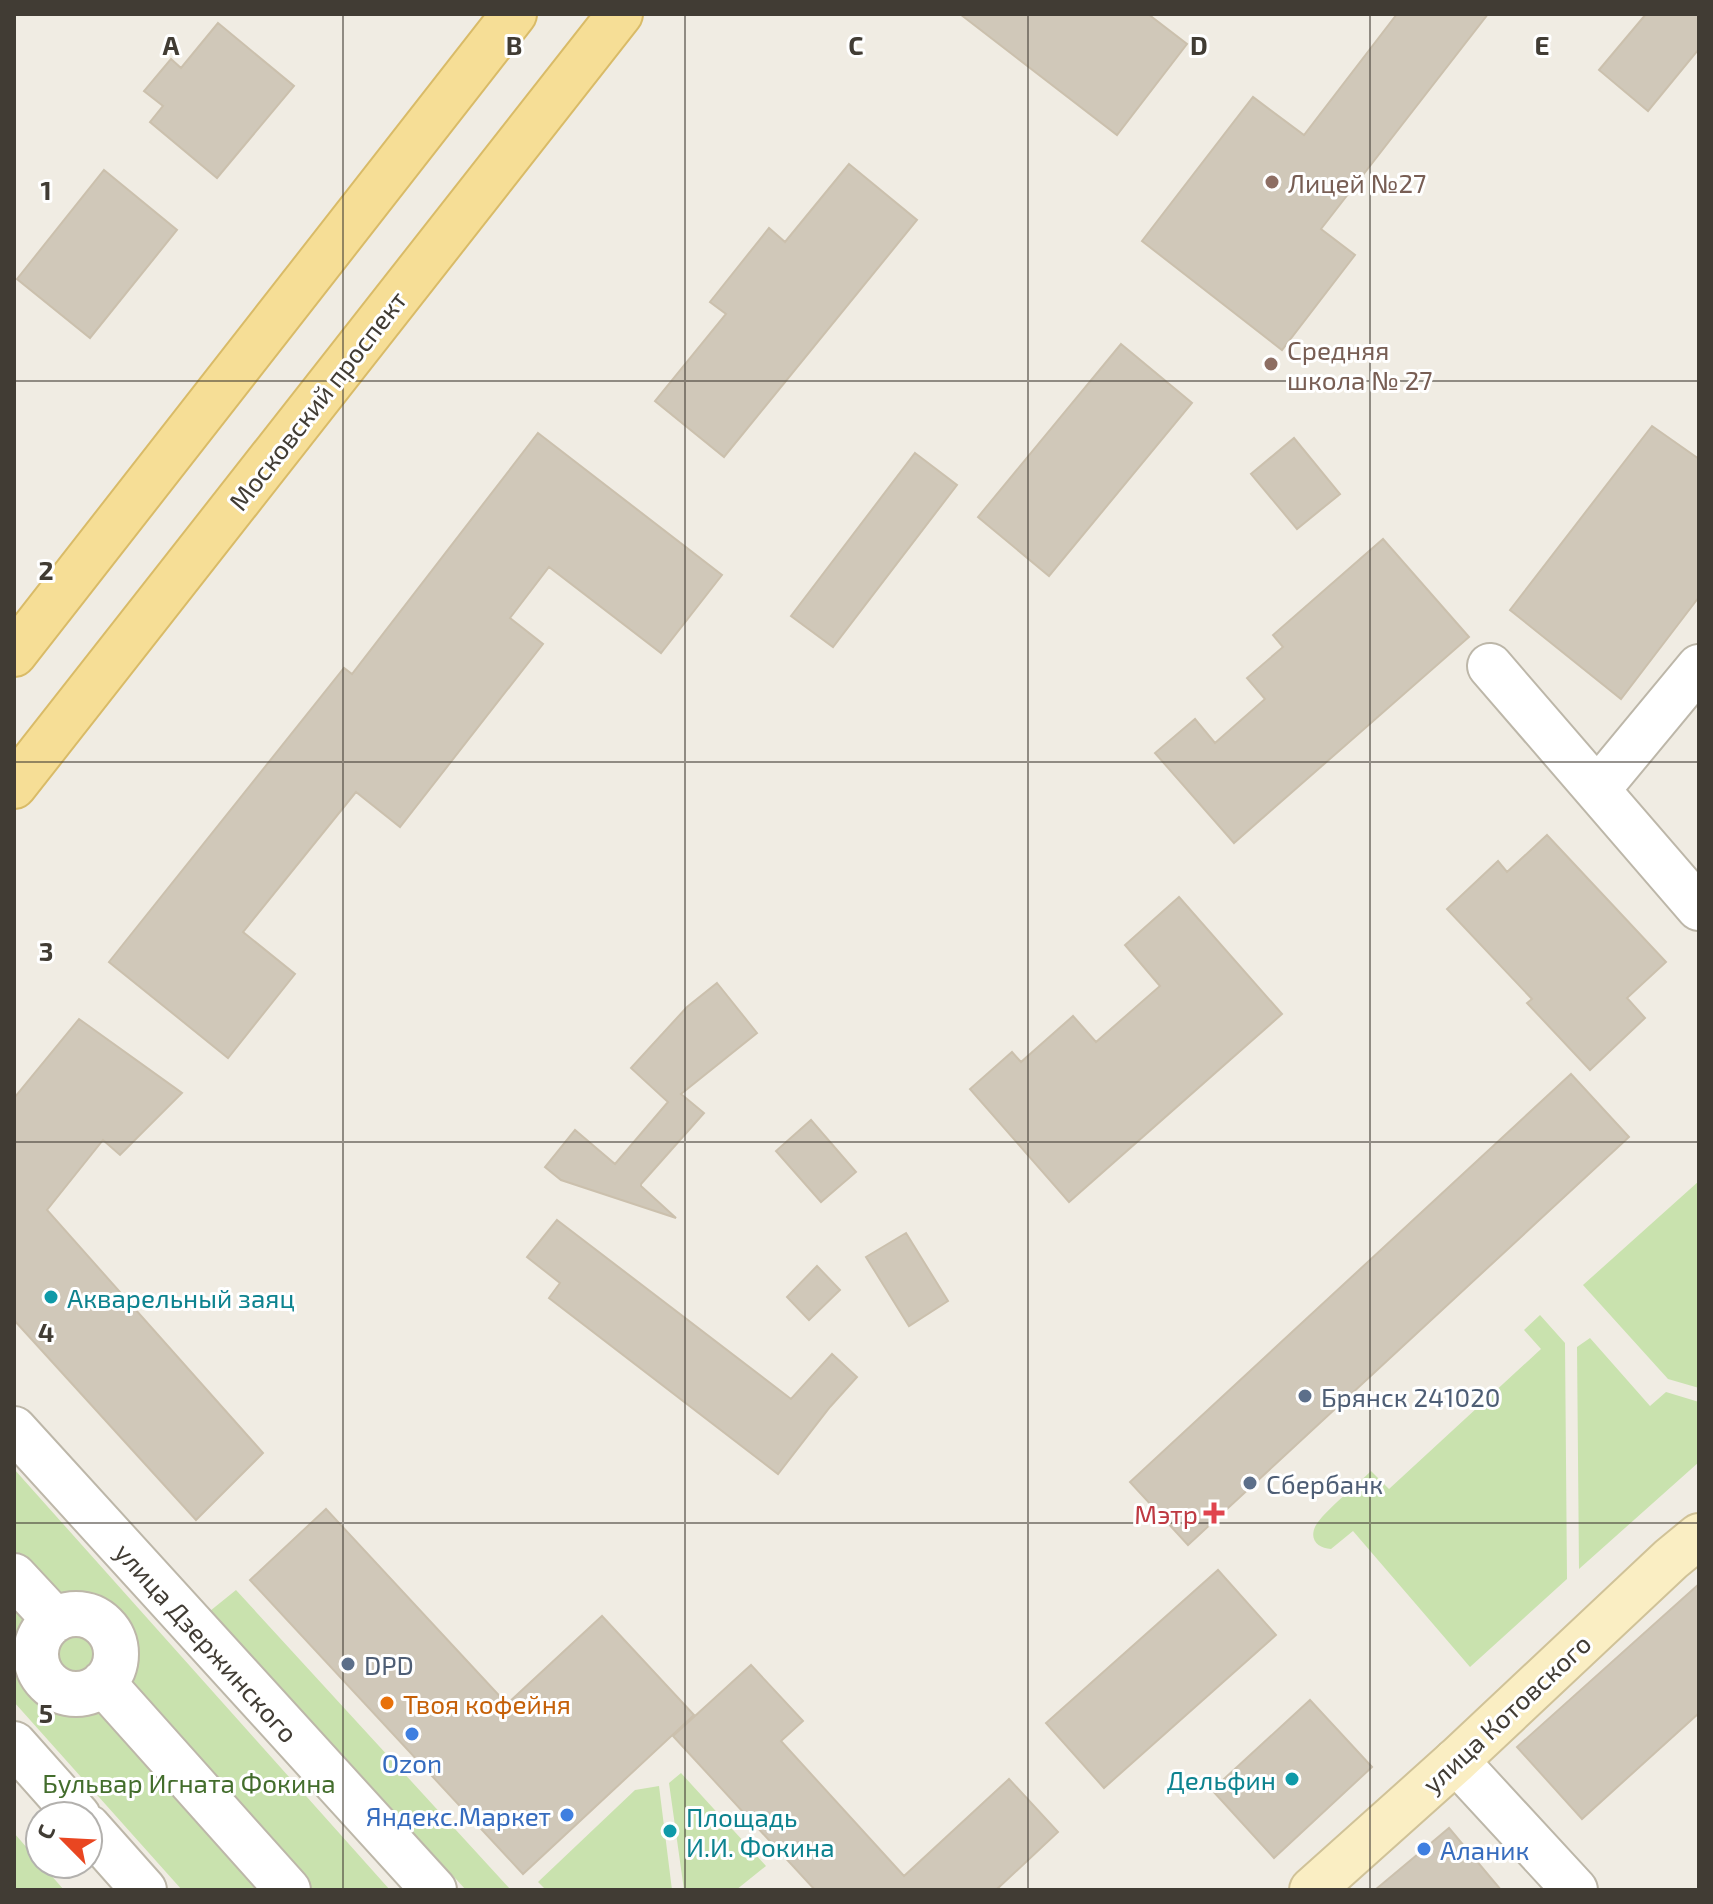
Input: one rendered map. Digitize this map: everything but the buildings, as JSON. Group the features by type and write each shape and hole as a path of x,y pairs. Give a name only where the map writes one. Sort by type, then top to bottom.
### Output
{"main road":[{"path":"14,654 514,14"},
{"name":"Московский проспект","path":"14,786 620,14"}],"street":[{"path":"1490,666 1699,908"},
{"path":"1598,789 1699,667"},
{"name":"улица Дзержинского","path":"14,1429 434,1890"},
{"name":"улица Котовского","path":"1312,1890 1699,1536"},
{"path":"14,1576 55,1620 44,1630 37,1643 36,1658 40,1672 49,1684 76,1694 91,1691 103,1683 288,1890"},
{"path":"14,1744 64,1800"},
{"path":"1456,1761 1575,1890"},
{"path":"104,1845 144,1890"}],"green space":[{"path":"1699,1181 1699,1388 1668,1379 1583,1285"},
{"path":"1540,1315 1565,1343 1567,1579 1470,1667 1353,1531 1331,1549 1316,1543 1313,1532 1324,1515 1371,1471 1389,1489 1541,1349 1524,1330"},
{"path":"1590,1338 1650,1406 1666,1392 1699,1402 1699,1462 1579,1569 1577,1347"},
{"name":"Бульвар Игната Фокина","path":"14,1469 390,1890 182,1890 14,1702"},
{"path":"236,1590 511,1890 466,1890 210,1611"},
{"path":"681,1773 766,1866 736,1890 684,1890 669,1783"},
{"path":"659,1786 672,1890 546,1890 538,1882 635,1790"},
{"path":"14,1833 24,1844 24,1880 55,1880 64,1890 14,1890"}],"place":[{"name":"Лицей №27","path":"1272,182"},
{"name":"Средняя школа № 27","path":"1271,364"},
{"name":"Акварельный заяц","path":"51,1297"},
{"name":"Брянск 241020","path":"1305,1396"},
{"name":"Сбербанк","path":"1250,1483"},
{"name":"Мэтр","path":"1214,1513"},
{"name":"DPD","path":"348,1664"},
{"name":"Твоя кофейня","path":"387,1703"},
{"name":"Ozon","path":"412,1734"},
{"name":"Дельфин","path":"1292,1779"},
{"name":"Яндекс.Маркет","path":"567,1815"},
{"name":"Площадь И.И. Фокина","path":"670,1831"},
{"name":"Аланик","path":"1424,1849"}]}
